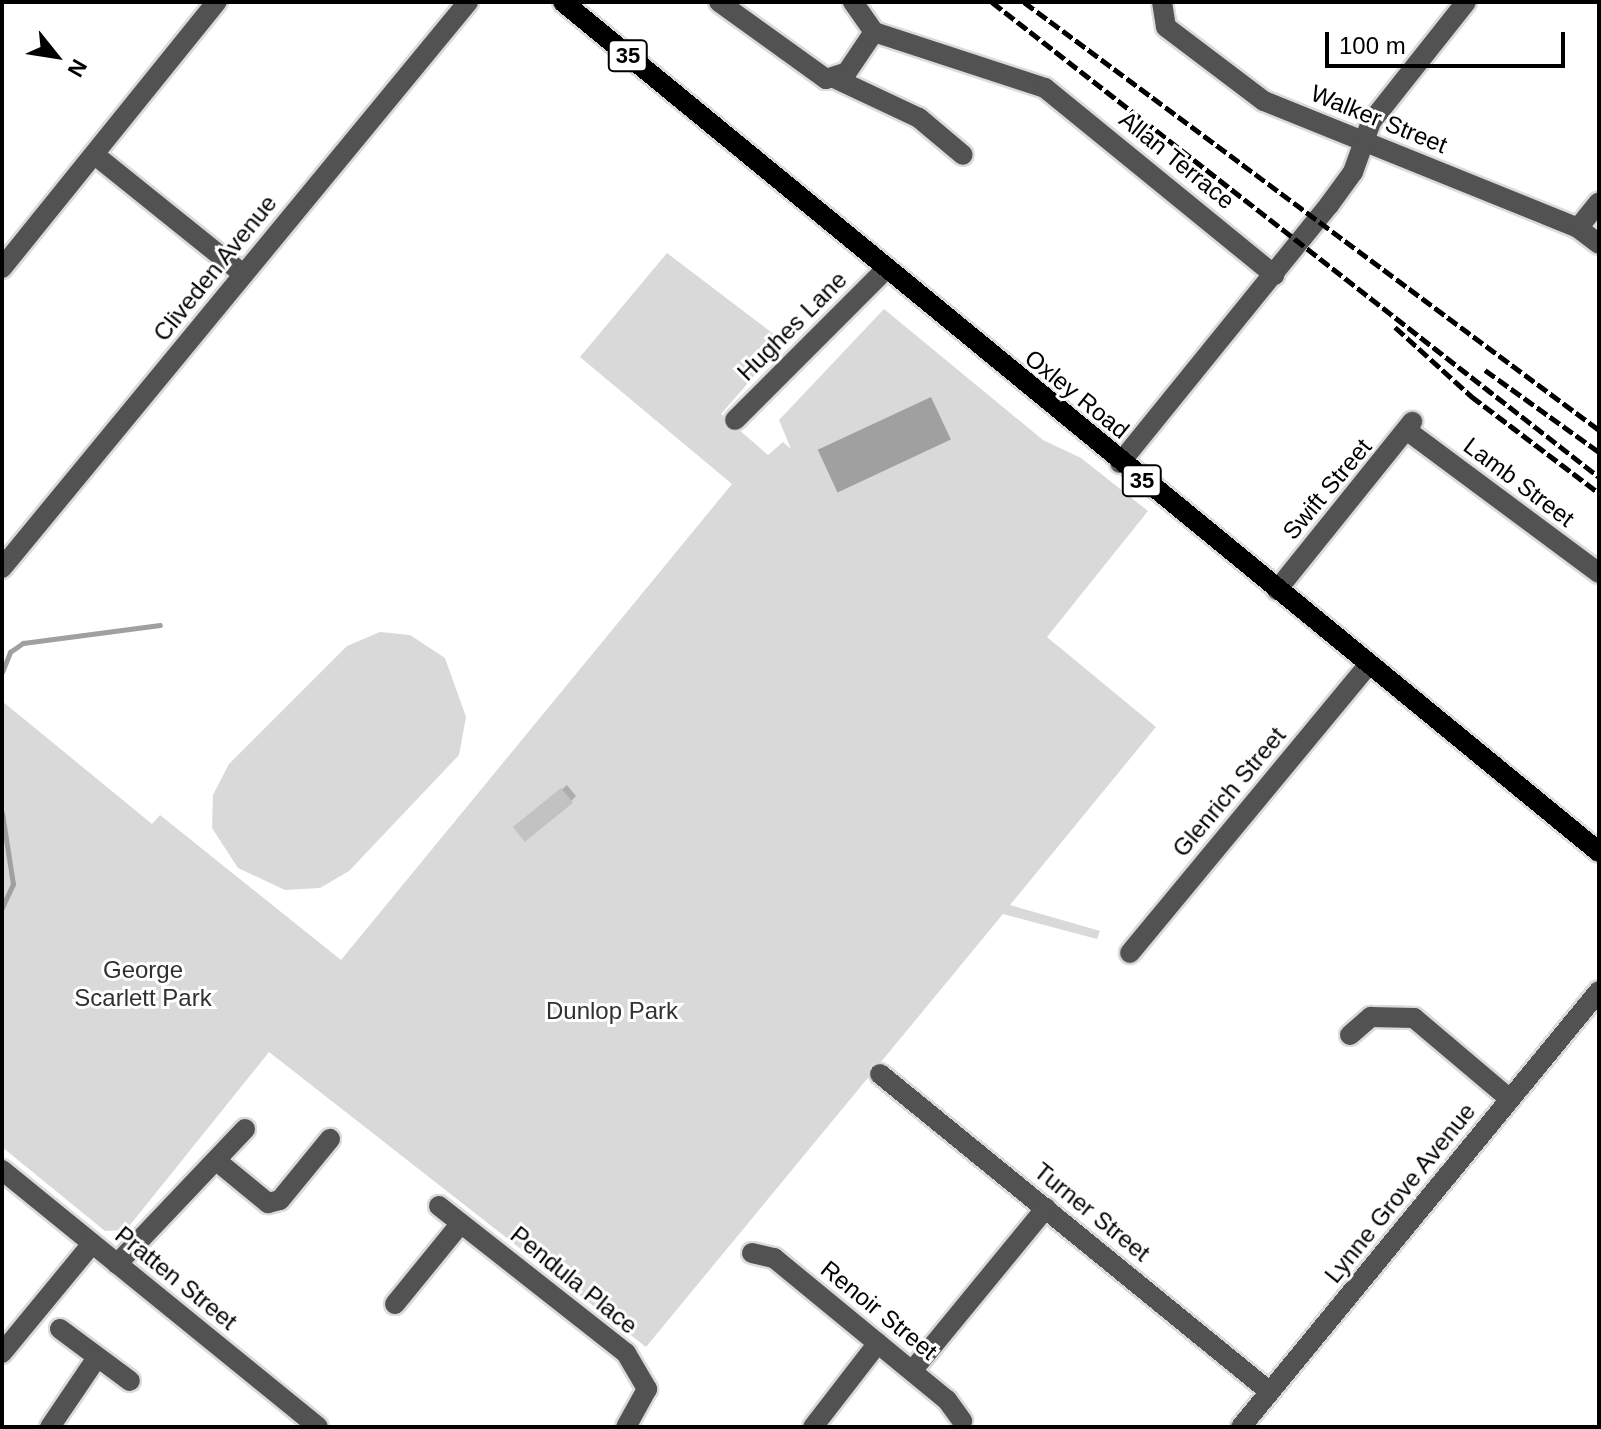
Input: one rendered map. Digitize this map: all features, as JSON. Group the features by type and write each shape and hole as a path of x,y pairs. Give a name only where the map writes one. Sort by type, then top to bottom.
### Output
{"main road":[{"name":"Oxley Road","path":"563,2 1120,463 1599,852"}],"street":[{"path":"2,268 217,2"},
{"name":"Cliveden Avenue","path":"2,568 468,2"},
{"path":"719,2 803,69 834,78 919,118 963,155"},
{"path":"834,78 874,32 853,2"},
{"path":"1120,463 1274,275 1353,172 1377,113 1466,2"},
{"name":"Walker Street","path":"1162,7 1166,27 1233,83 1365,142 1578,228 1599,244"},
{"name":"Allan Terrace","path":"874,32 1045,88 1274,275"},
{"path":"95,155 243,274"},
{"path":"1578,228 1599,202"},
{"name":"Hughes Lane","path":"735,420 886,269"},
{"name":"Lamb Street","path":"1411,426 1599,573"},
{"name":"Swift Street","path":"1277,590 1411,426"},
{"name":"Glenrich Street","path":"1130,953 1368,665"},
{"name":"Lynne Grove Avenue","path":"1241,1427 1599,991"},
{"path":"1350,1035 1371,1017 1414,1018 1510,1099"},
{"name":"Turner Street","path":"880,1074 1270,1392"},
{"path":"117,1264 218,1162 245,1129"},
{"path":"218,1162 268,1203 280,1200 330,1139"},
{"name":"Pratten Street","path":"2,1170 318,1427"},
{"name":"Pendula Place","path":"439,1206 626,1353 647,1389 626,1427"},
{"path":"912,1371 1046,1208"},
{"path":"395,1304 461,1223"},
{"path":"2,1353 92,1244"},
{"name":"Renoir Street","path":"752,1253 774,1258 912,1371 962,1421"},
{"path":"60,1329 96,1359 130,1381"},
{"path":"813,1427 878,1343"},
{"path":"50,1427 96,1359"}],"green space":[{"name":"Dunlop Park","path":"667,253 784,342 721,414 768,455 783,442 791,449 779,420 884,309 1043,440 1081,458 1148,511 1047,637 1156,727 1010,905 1100,931 1097,939 1003,914 646,1347 269,1052 126,1230 105,1231 2,1147 2,701 152,824 160,815 341,960 732,484 580,357"},
{"path":"380,632 410,635 445,658 466,717 459,755 349,871 320,888 285,890 238,868 212,828 213,795 229,764 347,646"}],"shaded area":[{"path":"931,397 951,440 838,492 818,450"}],"building":[{"path":"561,788 573,803 525,842 513,827"}],"waterway":[{"path":"2,672 10,652 23,643 160,625"},
{"path":"2,813 13,884 2,908"}],"railway":[{"path":"992,2 1599,477"},
{"path":"1024,2 1599,430"},
{"path":"1395,327 1471,396 1599,493"},
{"path":"1485,370 1599,452"}],"park label":[{"name":"George Scarlett Park","path":"143,984"}]}
